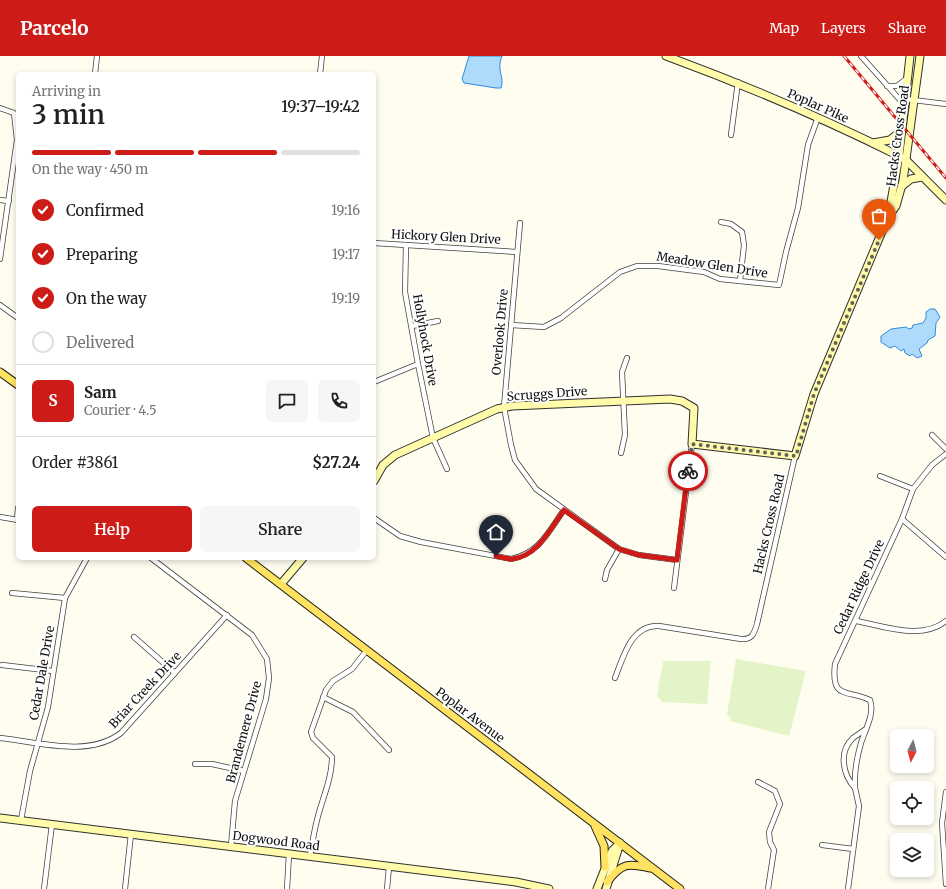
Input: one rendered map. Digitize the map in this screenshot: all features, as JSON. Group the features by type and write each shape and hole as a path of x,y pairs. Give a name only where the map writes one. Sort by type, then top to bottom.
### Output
{"main road":[{"path":"0,372 16,384"},
{"name":"Poplar Avenue","path":"249,560 680,889"},
{"path":"594,824 604,846 605,867"},
{"path":"607,886 621,866 629,864 652,868"}],"street":[{"path":"95,72 97,56"},
{"path":"320,72 322,56"},
{"name":"Poplar Pike","path":"666,56 738,82 818,117 899,156 906,160 946,200"},
{"path":"861,56 901,101 904,108"},
{"name":"Hacks Cross Road","path":"615,678 632,639 645,628 659,626 741,639 748,639 752,637 757,624 796,456 814,394 888,217 899,156 910,56"},
{"name":"Hacks Cross Road","path":"888,217 896,206 902,186 920,56"},
{"path":"887,86 905,82 908,74"},
{"path":"731,135 738,82"},
{"path":"905,99 946,104"},
{"path":"0,108 16,111"},
{"name":"Meadow Glen Drive","path":"511,325 544,327 561,318 620,272 637,266 658,266 704,272 717,278 776,286 780,284 787,248 798,208 808,145 818,117"},
{"path":"873,143 890,140 901,131"},
{"path":"0,259 16,148"},
{"path":"902,186 911,179 922,177"},
{"path":"0,200 9,201"},
{"path":"721,222 731,224 742,232 744,245 740,281"},
{"name":"Overlook Drive","path":"520,223 504,407 510,445 518,464 536,489 619,549 639,555 677,560"},
{"name":"Hickory Glen Drive","path":"376,243 517,252"},
{"name":"Hollyhock Drive","path":"406,245 406,292 418,364 433,438 447,469"},
{"path":"0,305 16,317"},
{"path":"412,326 438,321"},
{"path":"621,453 625,442 622,372 627,358"},
{"path":"376,381 418,364"},
{"name":"Scruggs Drive","path":"376,477 383,465 395,455 504,407 623,400 670,399 682,401 694,408 692,444"},
{"path":"932,436 946,449"},
{"path":"674,588 692,444 796,456"},
{"name":"Cedar Ridge Drive","path":"866,729 870,719 872,705 870,700 842,693 834,678 835,664 839,652 856,621 902,519 913,489 932,466 946,454"},
{"path":"880,476 913,489"},
{"path":"376,519 400,536 511,559 525,555 536,548 564,510"},
{"path":"0,517 16,520"},
{"path":"902,519 945,555"},
{"path":"605,579 609,565 619,549"},
{"name":"Cedar Dale Drive","path":"22,820 30,771 48,707 65,598 86,560"},
{"name":"Brandemere Drive","path":"154,560 252,635 267,659 269,678 266,699 235,800 231,846"},
{"path":"281,584 301,560"},
{"path":"12,593 65,598"},
{"name":"Briar Creek Drive","path":"0,738 84,747 110,741 121,733 227,615"},
{"path":"856,621 909,631 923,631 940,626 946,621"},
{"path":"134,637 175,673"},
{"path":"310,856 317,820 325,796 332,763 332,757 313,738 311,732 326,690 333,681 352,668 367,650"},
{"path":"2,664 53,671"},
{"path":"323,697 353,712 389,750"},
{"path":"855,788 848,780 844,770 844,760 846,750 852,739 866,729"},
{"path":"848,889 859,806 855,788 858,754 866,729"},
{"path":"196,764 212,764 244,771"},
{"path":"758,782 775,791 780,804 769,832 770,842 774,850 768,889"},
{"path":"946,792 942,823 946,884"},
{"name":"Dogwood Road","path":"0,818 516,882 549,889"},
{"path":"44,889 52,824"},
{"path":"125,889 131,834"},
{"path":"598,889 605,867 615,846 620,843"},
{"path":"607,886 620,843"},
{"path":"822,845 853,849"},
{"path":"287,889 289,854"},
{"path":"387,889 390,867"}],"green space":[{"path":"736,659 806,671 789,736 730,721 731,718 727,715"},
{"path":"663,661 711,661 707,704 662,702 657,696"}],"water":[{"path":"469,56 502,56 500,61 502,81 501,88 464,83 462,79"},
{"path":"930,309 935,309 940,317 936,323 935,336 928,340 927,343 919,349 922,356 917,358 912,354 910,356 905,353 904,349 901,351 895,346 890,348 881,342 881,336 891,329 906,327 909,329 912,328 913,325 923,323 926,318 926,312"}],"railway":[{"path":"844,56 946,178"}],"way so far":[{"path":"688,471 692,444 796,456 805,419 814,394 879,240"}],"route":[{"path":"496,556 511,559 525,555 532,551 536,548 564,510 619,549 639,555 677,560 688,471"}]}
